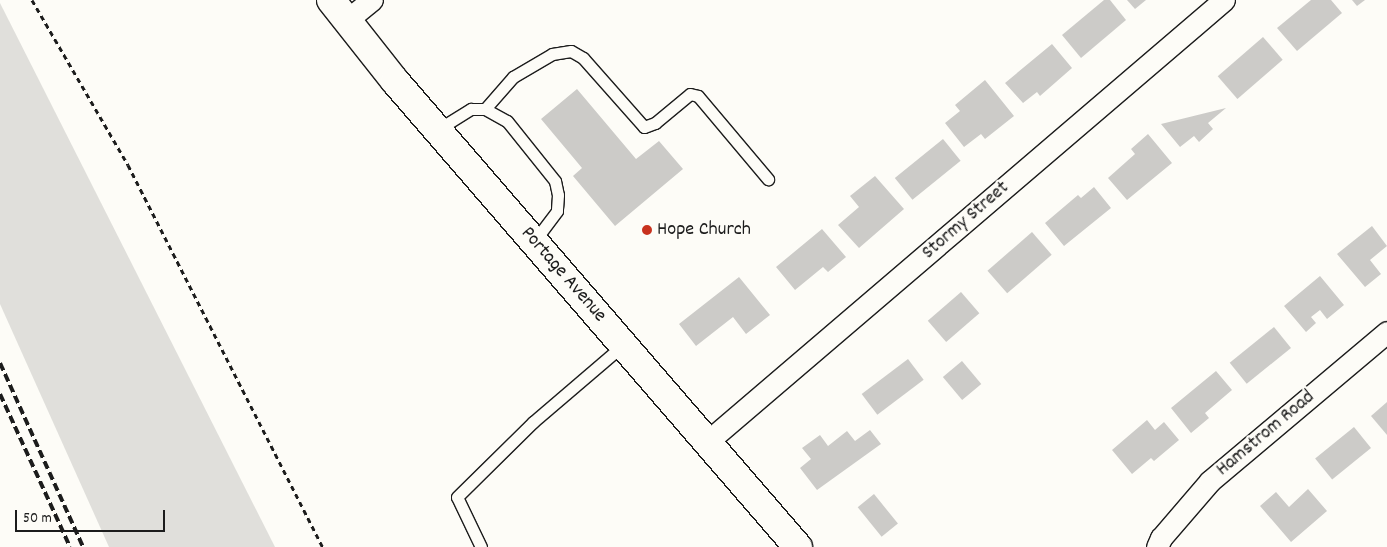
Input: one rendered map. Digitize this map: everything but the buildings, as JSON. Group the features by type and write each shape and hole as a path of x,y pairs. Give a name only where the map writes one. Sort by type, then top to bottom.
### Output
{"street":[{"path":"339,10 372,0"},
{"name":"Stormy Street","path":"708,442 1224,0"},
{"name":"Portage Avenue","path":"339,10 438,130 798,547"},
{"name":"Hamstrom Road","path":"1158,547 1161,538 1210,482 1387,332"}],"lane":[{"path":"485,109 513,77 552,54 571,51 583,58 644,127 655,123 690,94 698,96 768,178"},
{"path":"438,130 471,110 485,109 507,121 555,181 558,195 556,211 534,242"},
{"path":"482,547 457,497 533,422 623,344"}],"path":[{"path":"32,0 128,165 323,547"}],"shaded area":[{"path":"0,3 275,547 109,547 0,304"}],"railway":[{"path":"0,363 83,547"},
{"path":"0,394 70,547"}],"place":[{"name":"Hope Church","path":"647,230"}]}
